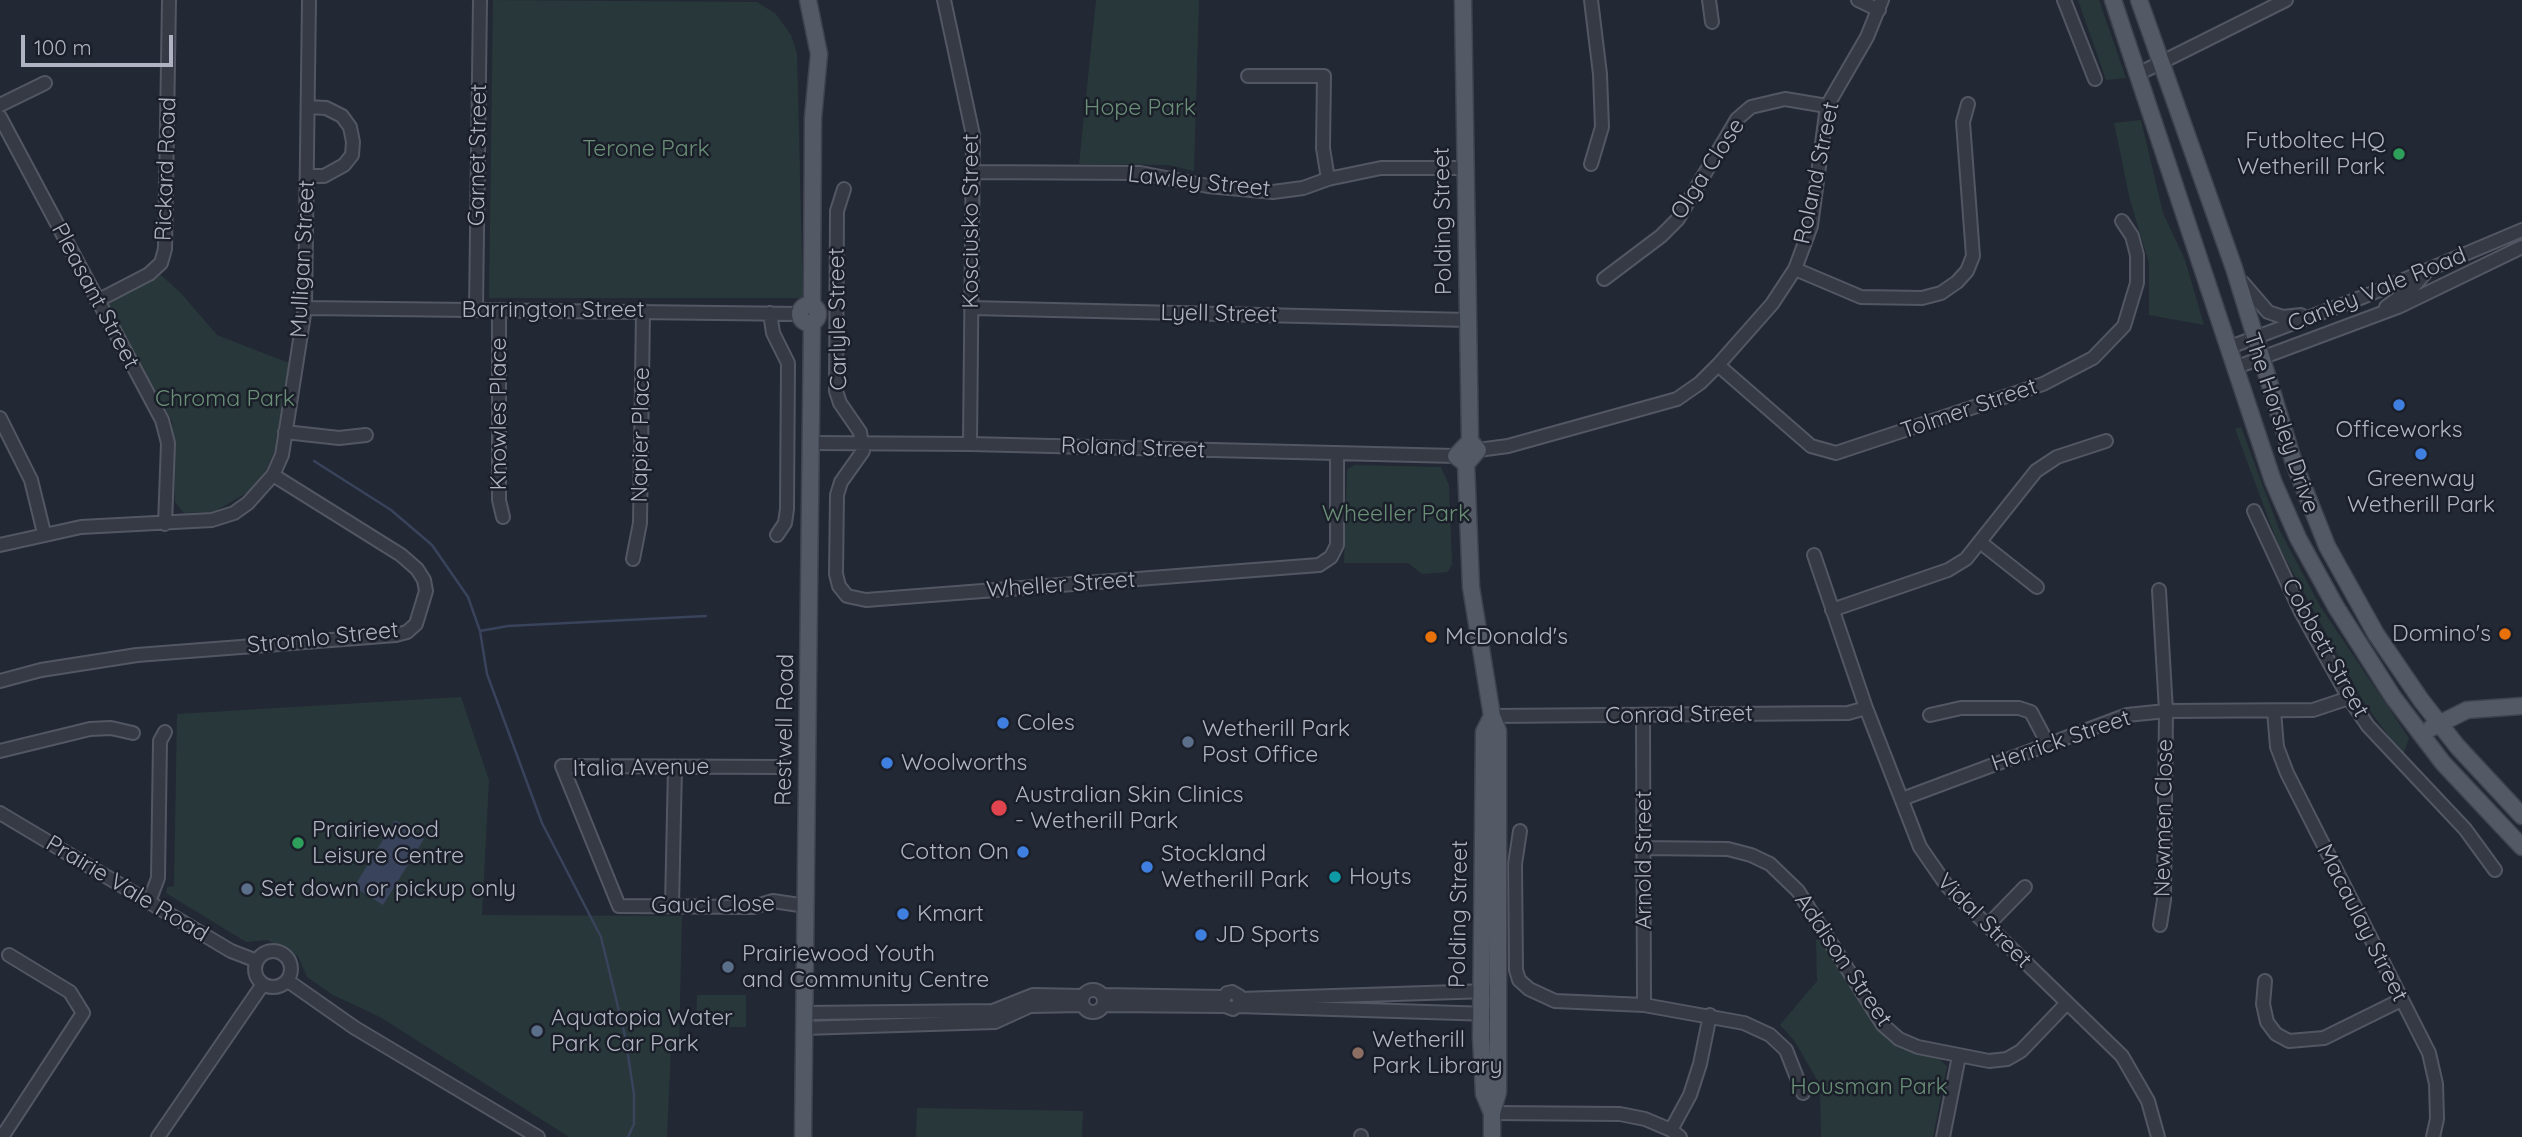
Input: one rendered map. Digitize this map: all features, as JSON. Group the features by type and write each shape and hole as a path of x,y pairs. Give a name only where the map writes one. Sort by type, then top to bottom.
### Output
{"main road":[{"name":"Restwell Road","path":"798,0 807,33 815,87 808,314 811,443 803,1137"},
{"name":"Restwell Road","path":"808,0 819,54 819,73 815,87"},
{"name":"Polding Street","path":"1463,0 1464,168 1474,446"},
{"name":"The Horsley Drive","path":"2113,0 2273,481 2309,560 2352,633 2421,734 2458,779 2522,847"},
{"name":"The Horsley Drive","path":"2138,0 2234,268 2294,463 2327,546 2376,634 2439,723 2522,816"},
{"path":"1461,460 1474,446"},
{"name":"Polding Street","path":"1461,460 1471,587 1492,716 1497,731 1489,991 1481,1014 1484,1094 1492,1113"},
{"path":"2421,734 2467,710 2522,706"},
{"name":"Polding Street","path":"1489,991 1498,1014 1498,1092 1492,1113 1492,1137"}],"street":[{"name":"Rickard Road","path":"97,301 149,274 161,263 165,249 169,0"},
{"name":"Mulligan Street","path":"0,545 44,533 136,523 165,524 212,520 234,513 248,503 273,475 282,455 305,308 309,0"},
{"name":"Garnet Street","path":"476,309 480,0"},
{"name":"Kosciusko Street","path":"944,0 970,115 973,172 970,444"},
{"path":"1591,0 1600,74 1602,127 1591,164"},
{"path":"1709,0 1712,22"},
{"path":"1858,0 1880,5"},
{"path":"2064,0 2095,79"},
{"path":"2138,74 2286,0"},
{"name":"Roland Street","path":"1474,446 1508,446 1677,399 1700,383 1718,365 1772,304 1795,269 1813,216 1821,135 1827,106 1867,37 1880,5"},
{"path":"1248,76 1324,76 1323,148 1328,178"},
{"path":"0,104 45,83"},
{"name":"Olga Close","path":"1604,279 1661,236 1678,219 1710,160 1737,119 1744,113 1766,102 1785,99 1827,106"},
{"path":"1795,269 1861,297 1922,298 1941,293 1957,282 1967,271 1973,256 1974,237 1964,151 1964,122 1968,104"},
{"path":"308,176 324,176 344,165 352,155 353,142 350,127 342,116 326,108 309,107"},
{"name":"Pleasant Street","path":"0,117 166,431 165,524"},
{"name":"Lawley Street","path":"973,172 1140,173 1208,186 1273,192 1303,188 1328,178 1381,168 1464,168"},
{"name":"Carlyle Street","path":"844,189 837,211 836,391 840,403 860,432 863,443"},
{"name":"Tolmer Street","path":"1718,365 1802,439 1818,450 1836,453 2043,384 2093,358 2124,326 2137,283 2137,255 2132,236 2122,221"},
{"name":"Canley Vale Road","path":"2230,347 2419,275 2522,230"},
{"name":"Canley Vale Road","path":"2237,367 2374,317 2522,247"},
{"path":"2234,268 2254,300 2275,315 2293,317 2337,307"},
{"path":"2374,317 2419,275 2460,278"},
{"name":"Lyell Street","path":"971,307 1468,320"},
{"name":"Barrington Street","path":"305,308 808,314"},
{"name":"Knowles Place","path":"499,310 499,500 503,517"},
{"name":"Napier Place","path":"633,559 640,523 643,311"},
{"path":"770,313 773,333 788,363 787,509 785,523 777,535"},
{"path":"0,418 31,480 44,533"},
{"path":"285,432 339,438 366,435"},
{"path":"1832,610 1948,570 1966,559 2036,471 2057,457 2106,441"},
{"name":"Roland Street","path":"811,443 970,444 1461,460"},
{"name":"Wheller Street","path":"863,443 862,454 841,482 837,495 836,575 839,586 847,596 866,600 1319,565 1331,557 1337,545 1337,454"},
{"name":"Stromlo Street","path":"0,681 41,670 137,655 396,635 416,624 426,591 424,580 417,569 401,555 273,475"},
{"name":"Cobbett Street","path":"2254,511 2300,610 2349,698 2368,726 2465,829 2495,870"},
{"path":"1980,542 2037,587"},
{"name":"Vidal Street","path":"1814,555 1866,708 1920,847 1934,869 1987,926 2129,1066 2148,1101 2158,1137"},
{"name":"Newmen Close","path":"2159,590 2166,711 2164,900 2160,925"},
{"name":"Herrick Street","path":"1902,799 2127,715 2166,711 2312,710 2349,698"},
{"name":"Conrad Street","path":"1492,716 1848,713 1866,708"},
{"path":"1930,715 1961,708 2019,708 2031,712 2048,744"},
{"name":"Macaulay Street","path":"2274,711 2277,747 2287,773 2429,1053 2434,1074 2437,1119 2433,1137"},
{"name":"Arnold Street","path":"1643,716 1644,1005"},
{"path":"0,751 90,729 111,728 132,733"},
{"path":"149,902 158,878 160,741 165,732"},
{"name":"Italia Avenue","path":"619,906 562,766 783,767"},
{"path":"672,906 674,767"},
{"name":"Prairie Vale Road","path":"0,813 231,951 257,961"},
{"path":"1520,831 1515,864 1516,970 1519,980 1540,996 1555,1001 1644,1005 1744,1023 1770,1035 1786,1050 1803,1093"},
{"name":"Addison Street","path":"1644,848 1728,849 1770,864 1798,891 1883,1025 1899,1039 1917,1047 1989,1061 2007,1059 2021,1051 2067,1003"},
{"path":"1987,926 2025,887"},
{"name":"Gauci Close","path":"619,906 753,906 773,901 806,906"},
{"path":"268,952 284,955 291,970 288,981 273,988 262,984 255,971 257,961 268,952"},
{"path":"2,1137 83,1013 69,992 9,955"},
{"path":"288,981 355,1028 538,1137"},
{"path":"2265,981 2263,1004 2267,1021 2276,1034 2289,1041 2324,1038 2401,1000"},
{"path":"158,1137 262,984"},
{"path":"1083,1000 1094,989 1103,1000"},
{"path":"804,1020 993,1011 1033,995 1083,1000 1092,1012 1103,1000 1231,1002 1489,991"},
{"path":"1353,997 1354,1012"},
{"path":"1231,1002 1354,1012 1498,1014"},
{"path":"1492,1113 1620,1114 1676,1133 1690,1095 1710,1015"},
{"path":"1944,1137 1959,1056"}],"green space":[{"name":"Terone Park","path":"493,0 757,2 776,14 791,35 797,54 803,298 489,298"},
{"name":"Hope Park","path":"1096,0 1199,0 1194,171 1168,165 1079,164"},
{"path":"2078,0 2099,0 2126,78 2106,80"},
{"path":"2141,120 2163,213 2185,260 2204,325 2149,315 2149,263 2130,200 2114,123"},
{"name":"Chroma Park","path":"161,275 181,293 217,335 289,363 274,452 264,474 250,491 214,512 184,513 175,502 172,421 110,310 110,302 115,298"},
{"path":"2241,427 2279,529 2320,606 2409,738 2403,756 2363,701 2279,547 2235,429"},
{"name":"Wheeller Park","path":"1354,465 1441,467 1449,485 1452,564 1448,572 1422,574 1408,563 1344,563 1347,470"},
{"path":"461,697 489,780 482,915 682,916 679,1047 671,1047 667,1137 569,1137 380,1017 333,995 307,977 298,956 267,940 246,942 166,893 167,887 174,886 177,714"},
{"name":"Housman Park","path":"1819,938 1886,1039 1902,1049 1939,1059 1947,1066 1933,1137 1821,1137 1820,1085 1794,1040 1780,1025 1817,981 1816,940"},
{"path":"697,995 746,995 746,1027 696,1027"},
{"path":"917,1108 1083,1111 1082,1137 916,1137"}],"water":[{"path":"395,820 424,839 383,905 354,887"}],"waterway":[{"path":"314,461 391,510 432,545 468,597 480,631 487,674 542,823 601,937 625,1036 634,1094 634,1124 628,1137"},
{"path":"480,631 508,626 706,616"}],"place":[{"name":"Futboltec HQ Wetherill Park","path":"2399,154"},
{"name":"Officeworks","path":"2399,405"},
{"name":"Greenway Wetherill Park","path":"2421,454"},
{"name":"Domino's","path":"2505,634"},
{"name":"McDonald's","path":"1431,637"},
{"name":"Coles","path":"1003,723"},
{"name":"Wetherill Park Post Office","path":"1188,742"},
{"name":"Woolworths","path":"887,763"},
{"name":"Australian Skin Clinics - Wetherill Park","path":"999,808"},
{"name":"Prairiewood Leisure Centre","path":"298,843"},
{"name":"Cotton On","path":"1023,852"},
{"name":"Stockland Wetherill Park","path":"1147,867"},
{"name":"Hoyts","path":"1335,877"},
{"name":"Set down or pickup only","path":"247,889"},
{"name":"Kmart","path":"903,914"},
{"name":"JD Sports","path":"1201,935"},
{"name":"Prairiewood Youth and Community Centre","path":"728,967"},
{"name":"Aquatopia Water Park Car Park","path":"537,1031"},
{"name":"Wetherill Park Library","path":"1358,1053"}]}
